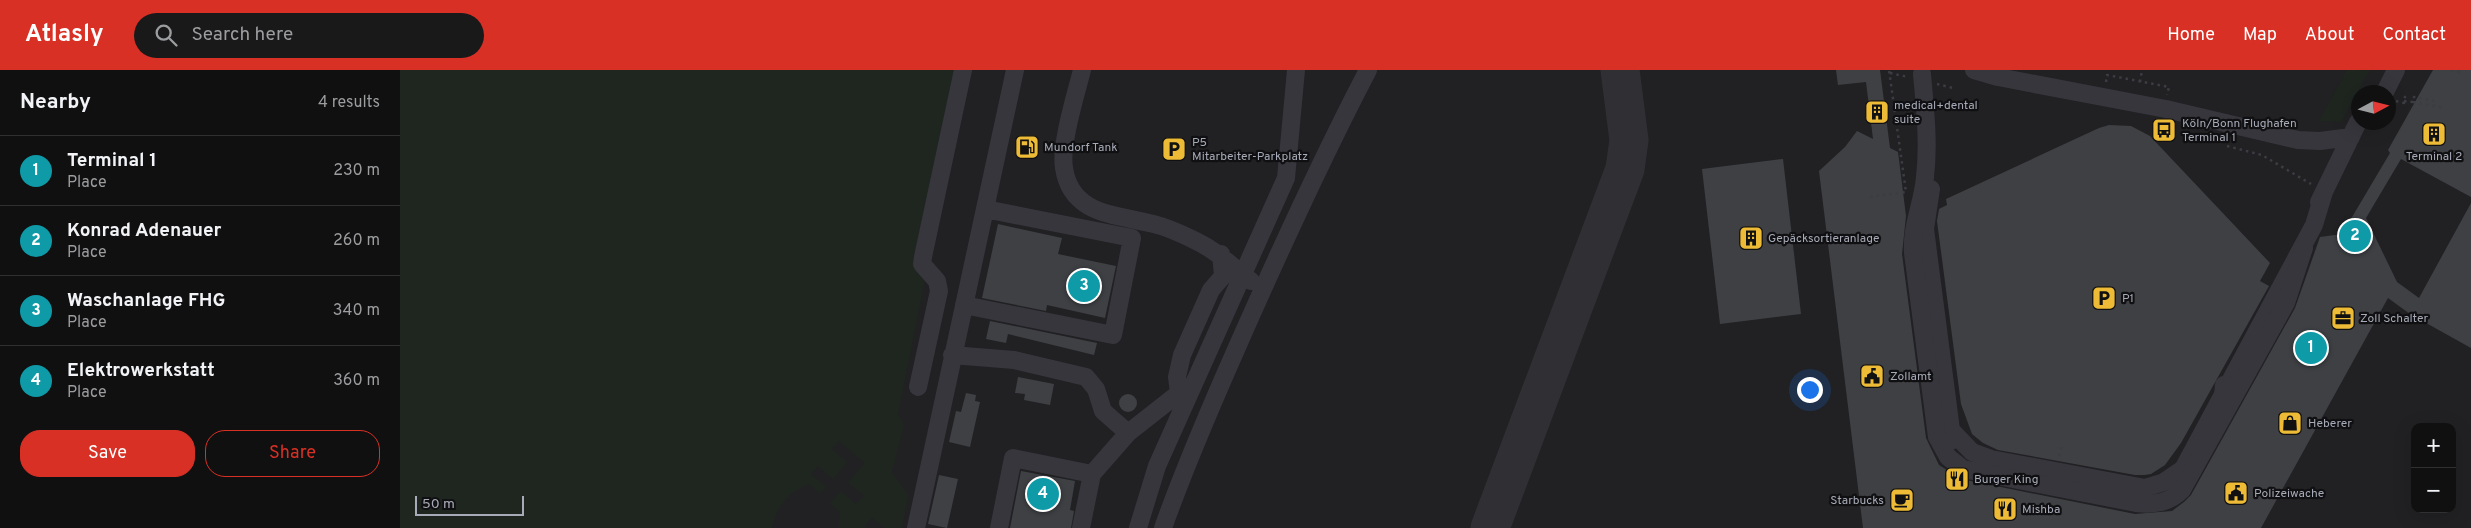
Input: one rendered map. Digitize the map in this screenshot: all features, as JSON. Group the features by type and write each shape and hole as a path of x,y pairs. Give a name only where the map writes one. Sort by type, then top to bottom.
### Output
{"street":[{"path":"918,386 939,291 937,281 922,264 963,70"},
{"path":"916,528 1015,70"},
{"path":"1082,70 1064,150 1063,166 1067,181 1075,195 1086,205 1098,211 1152,223 1194,240 1221,254 1262,289"},
{"path":"1138,528 1157,466 1286,178 1296,70"},
{"path":"1163,528 1182,472 1262,289 1368,70"},
{"path":"1917,70 1934,166 1925,229 1951,430 1965,458 1978,464 2134,494 2165,489 2186,472 2222,406 2224,384 2355,130"},
{"path":"1921,70 1927,159 1922,197 1913,228 1913,252 1936,428 1940,445 1948,457 1963,469 2136,503 2157,503 2176,496 2182,490 2286,303 2304,248 2365,130"},
{"path":"1974,70 1998,77 2166,109 2298,140 2320,141 2355,130"},
{"path":"2379,85 2388,70"},
{"path":"2388,85 2396,70"},
{"path":"1951,430 1972,452 1991,459 2145,488 2164,482 2182,469 2187,460 2314,225 2324,192"},
{"path":"964,305 1113,335 1132,238 984,209"},
{"path":"1081,528 1092,474 1128,433 1179,393 1177,377 1182,355 1211,290 1223,276 1221,254"},
{"path":"952,355 1014,360 1086,377 1096,389 1103,411 1128,433"},
{"path":"1154,414 1164,436 1166,446"},
{"path":"999,528 1013,458 1092,474"}],"path":[{"path":"1870,197 1906,192 1889,70"},
{"path":"2140,82 2142,70"},
{"path":"2451,70 2460,72"},
{"path":"2107,76 2169,87"},
{"path":"2405,100 2441,107"},
{"path":"2227,146 2262,155 2324,192"}],"shaded area":[{"path":"400,70 2471,70 2471,528 400,528"},
{"path":"400,70 956,70 914,257 925,278 898,414 904,425 892,472 908,495 902,528 884,528 872,518 865,526 867,528 839,528 840,512 830,503 841,491 856,504 864,496 848,482 865,463 839,441 832,449 847,462 833,479 818,466 811,474 826,487 820,494 810,484 795,491 780,507 772,528 400,528"},
{"path":"2347,70 2370,70 2362,85 2351,85 2351,104 2341,122 2319,121"}],"building":[{"path":"1836,70 1880,70 1890,148 1898,152 1906,216 1902,254 1926,438 1939,465 1961,479 2135,514 2172,511 2184,502 2191,495 2295,308 2320,237 2342,234 2390,153 2388,150 2433,70 2471,70 2471,197 2401,159 2366,218 2397,282 2419,298 2471,203 2471,348 2410,314 2388,298 2261,528 1863,528 1819,171 1845,147 1857,131 1873,139 1866,82 1838,85"},
{"name":"P1","path":"2109,125 2131,126 2150,136 2270,263 2260,281 2269,286 2181,443 2165,465 2151,474 2145,475 2135,475 1998,450 1983,443 1972,434 1961,404 1937,221 1939,209 1947,205 1946,199"},
{"name":"Gepäcksortieranlage","path":"1783,159 1801,314 1720,324 1702,169"},
{"path":"998,224 1062,238 1058,254 1116,266 1105,318 1047,305 1046,311 982,298"},
{"path":"990,321 1097,343 1094,355 1008,334 1006,343 986,339"},
{"path":"1018,377 1054,384 1050,405 1024,400 1025,394 1015,393"},
{"path":"966,393 976,395 975,401 980,402 970,447 949,442 956,411 961,412"},
{"path":"1128,394 1134,397 1137,403 1134,409 1128,412 1122,409 1119,403 1122,397"},
{"path":"1021,471 1075,481 1070,510 1074,511 1071,528 1010,528"},
{"path":"939,475 958,479 947,528 928,524"}],"taxiway":[{"path":"1490,528 1625,169 1629,140 1620,70"}],"place":[{"name":"medical+dental suite","path":"1877,112"},
{"name":"Köln/Bonn Flughafen Terminal 1","path":"2164,130"},
{"name":"Terminal 2","path":"2434,134"},
{"name":"Mundorf Tank","path":"1027,147"},
{"name":"P5 Mitarbeiter-Parkplatz","path":"1174,149"},
{"name":"Konrad Adenauer","path":"2355,236"},
{"name":"Gepäcksortieranlage","path":"1751,238"},
{"name":"Waschanlage FHG","path":"1084,286"},
{"name":"P1","path":"2104,298"},
{"name":"Zoll Schalter","path":"2343,318"},
{"name":"Terminal 1","path":"2311,348"},
{"name":"Zollamt","path":"1872,376"},
{"name":"Heberer","path":"2290,423"},
{"name":"Burger King","path":"1957,479"},
{"name":"Polizeiwache","path":"2236,493"},
{"name":"Elektrowerkstatt","path":"1043,494"},
{"name":"Starbucks","path":"1902,500"},
{"name":"Mishba","path":"2005,509"}]}
